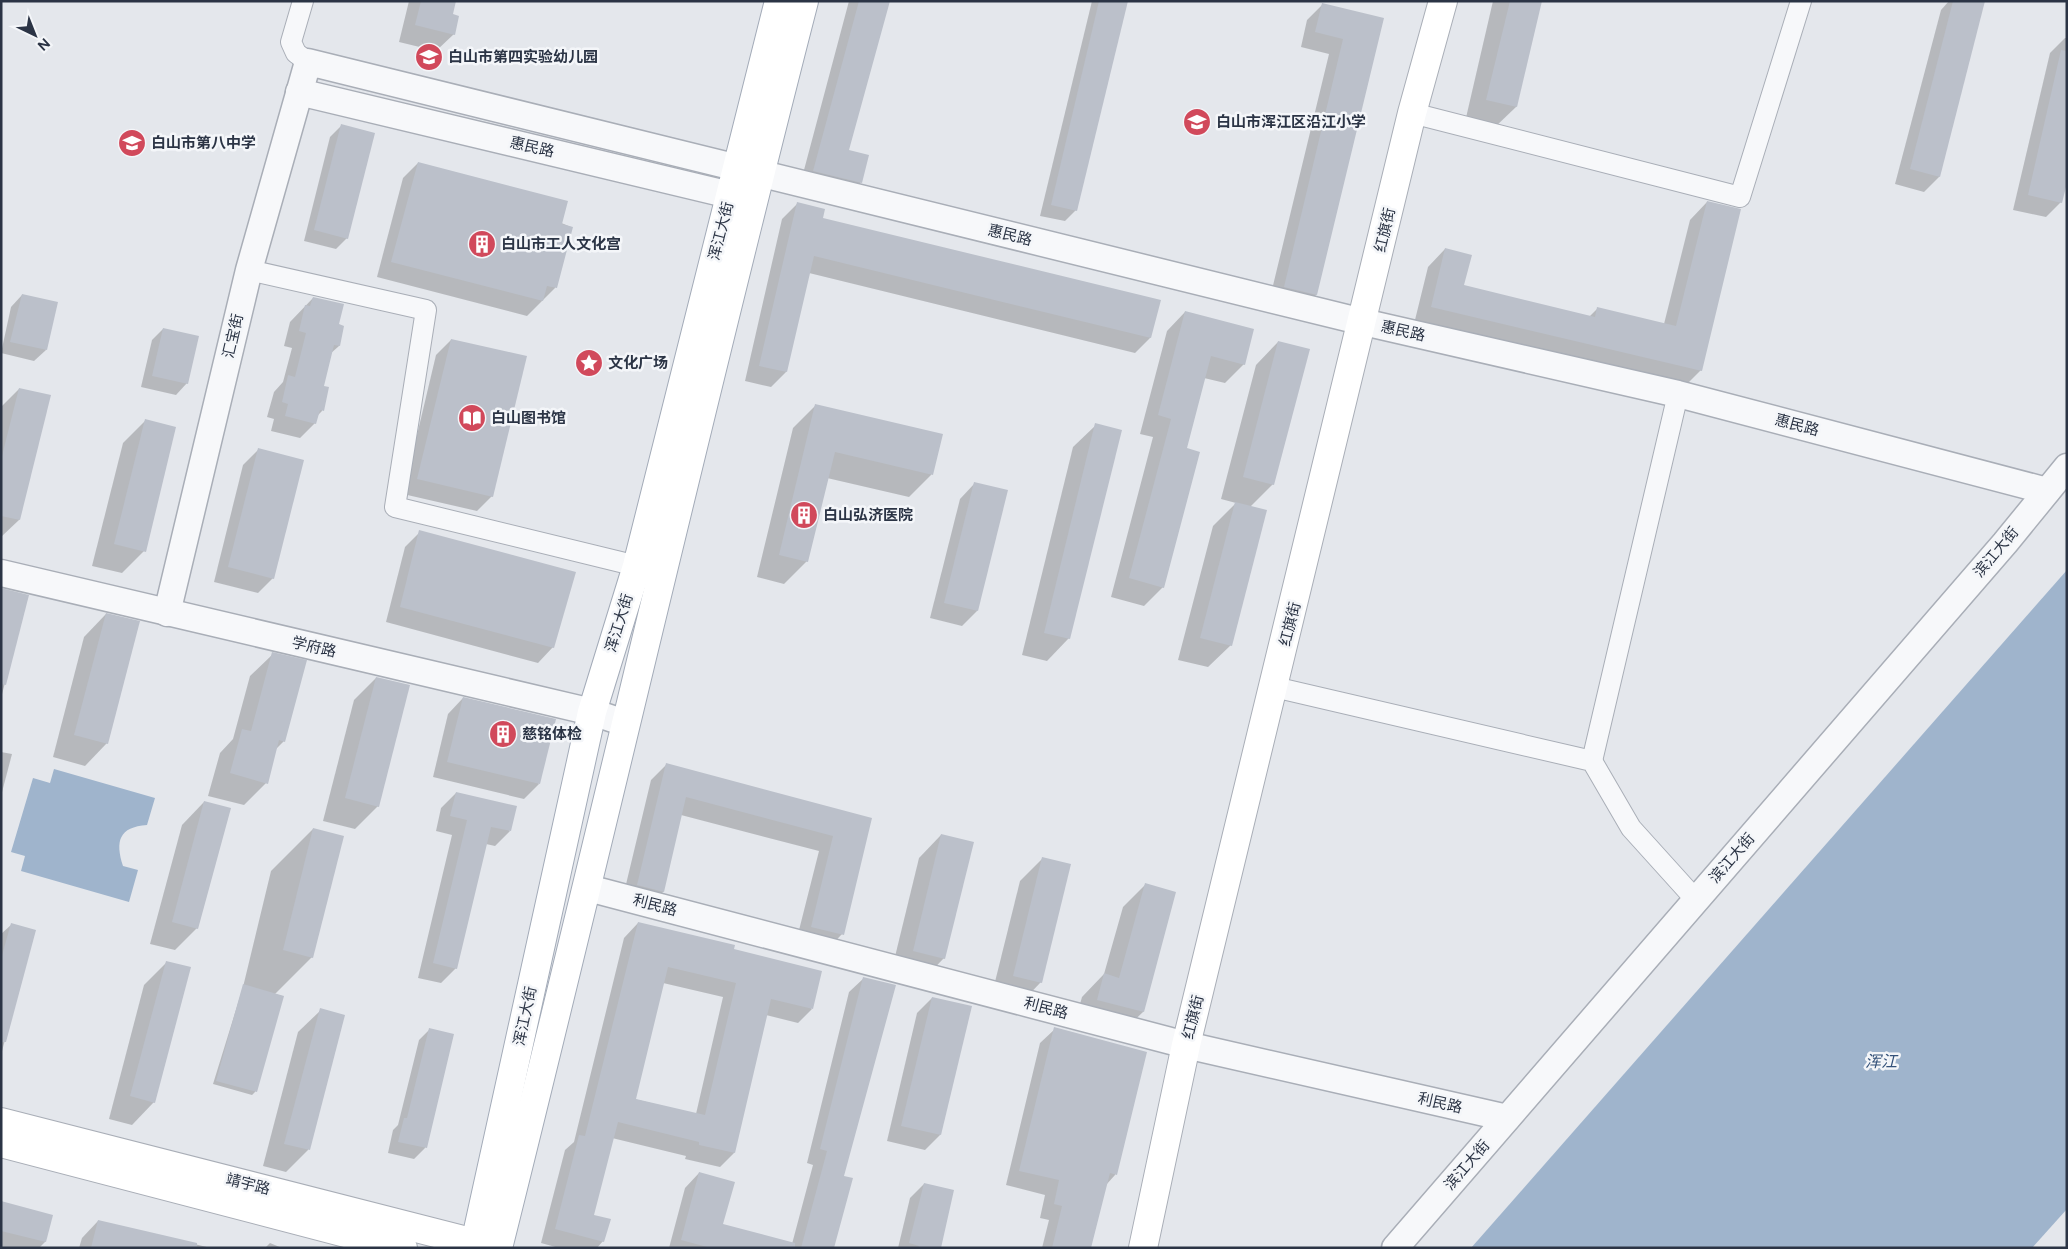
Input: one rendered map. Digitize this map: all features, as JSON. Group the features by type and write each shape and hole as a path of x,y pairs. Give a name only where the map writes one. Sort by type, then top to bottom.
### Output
{"main road":[{"name":"浑江大街","path":"486,1247 588,888 748,171 779,1"},
{"name":"浑江大街","path":"486,1247 592,712 637,566 730,195 748,171 804,1"},
{"name":"红旗街","path":"1143,1248 1186,1045 1363,322 1412,113 1443,1"},
{"name":"靖宇路","path":"1,1122 486,1247"},
{"name":"靖宇路","path":"1,1143 403,1248"}],"street":[{"path":"303,1 291,42 296,53 308,62"},
{"path":"1412,113 1740,197 1801,1"},
{"name":"汇宝街","path":"167,612 249,270 308,62"},
{"name":"惠民路","path":"308,62 1363,322 1678,394 2047,490"},
{"name":"惠民路","path":"299,92 730,195"},
{"path":"249,270 426,310 395,507 637,566"},
{"path":"1678,394 1592,761 1631,828 1696,900"},
{"name":"滨江大街","path":"1395,1248 2005,543 2067,467"},
{"name":"学府路","path":"1,572 592,712 625,722"},
{"path":"1274,687 1592,761"},
{"name":"利民路","path":"588,888 1186,1045 1507,1118"}],"water":[{"name":"浑江","path":"2067,570 2067,1209 2032,1248 1471,1248"},
{"path":"54,769 155,798 147,825 138,826 125,832 120,843 119,849 123,866 138,870 129,902 21,871 25,856 11,852 33,778 50,783"}],"building":[{"path":"421,1 456,1 453,14 459,16 455,35 415,25"},
{"path":"859,1 890,1 849,150 869,155 862,183 813,171"},
{"path":"1099,1 1128,1 1077,211 1051,205"},
{"path":"1510,1 1542,1 1517,107 1486,100"},
{"path":"1953,1 1985,1 1940,177 1910,169"},
{"path":"1322,3 1384,18 1317,295 1284,287 1343,39 1315,32"},
{"path":"2061,50 2067,51 2067,183 2062,203 2028,195"},
{"path":"341,124 375,133 348,239 314,230"},
{"name":"白山市工人文化宫","path":"418,162 568,201 562,224 573,227 557,288 547,286 543,301 391,262"},
{"path":"1707,201 1741,209 1702,371 1431,307 1445,248 1472,255 1464,285 1595,317 1597,307 1676,326"},
{"path":"797,202 825,209 823,218 1161,300 1151,338 814,256 787,372 759,366"},
{"path":"22,294 58,302 47,350 10,342"},
{"path":"313,297 344,304 339,324 344,326 340,346 334,345 324,386 329,387 324,411 320,410 316,424 285,416 288,404 282,402 288,375 295,377 306,333 299,331 305,305 310,306"},
{"path":"1185,311 1254,329 1245,365 1211,356 1187,448 1200,452 1164,588 1129,578 1171,419 1158,415"},
{"path":"163,328 199,336 188,384 152,376"},
{"name":"白山图书馆","path":"451,339 527,356 493,497 417,479"},
{"path":"1278,341 1310,349 1274,485 1243,477"},
{"path":"19,388 51,395 20,520 1,516 1,460"},
{"name":"白山弘济医院","path":"815,404 943,434 933,475 835,452 808,562 779,555"},
{"path":"145,419 176,427 146,552 114,544"},
{"path":"1095,423 1122,430 1070,639 1044,633"},
{"path":"258,448 304,460 274,579 228,567"},
{"path":"974,482 1008,490 978,611 944,603"},
{"path":"1235,502 1267,510 1232,646 1200,638"},
{"path":"419,530 576,572 554,648 400,607"},
{"path":"1,588 29,595 6,685 1,684"},
{"path":"106,613 140,621 108,744 74,735"},
{"path":"272,652 307,660 285,742 279,740 268,784 230,773 242,729 251,731"},
{"path":"376,677 410,685 379,807 345,798"},
{"name":"慈铭体检","path":"463,697 556,719 540,784 447,762"},
{"path":"666,763 872,818 844,935 811,927 833,836 686,797 664,892 637,885"},
{"path":"456,792 517,806 511,831 491,827 457,969 433,963 467,820 450,816"},
{"path":"204,801 231,808 198,929 172,922"},
{"path":"313,828 344,836 313,958 283,950"},
{"path":"941,834 974,842 945,959 913,951"},
{"path":"1042,857 1071,864 1042,983 1013,976"},
{"path":"1145,883 1176,892 1144,1012 1097,1000 1104,973 1119,978"},
{"path":"638,922 735,945 734,949 822,971 813,1009 771,999 735,1153 618,1122 594,1215 611,1219 604,1242 555,1229 579,1135 585,1136","holes":["668,967 736,983 705,1115 636,1099"]},
{"path":"11,923 36,930 6,1042 1,1042 1,959"},
{"path":"166,961 191,967 155,1103 130,1096"},
{"path":"863,977 896,985 844,1176 853,1178 834,1248 801,1248 827,1151 820,1149"},
{"path":"243,984 284,996 257,1092 216,1081"},
{"path":"932,997 972,1006 941,1135 901,1126"},
{"path":"320,1008 345,1015 310,1150 284,1144"},
{"path":"1054,1027 1147,1052 1117,1175 1110,1173 1091,1248 1052,1248 1062,1206 1054,1204 1059,1180 1019,1171"},
{"path":"429,1028 454,1034 427,1148 398,1142 404,1118 407,1118"},
{"path":"699,1172 735,1182 723,1224 795,1243 795,1248 711,1248 681,1240"},
{"path":"924,1183 954,1190 941,1248 918,1248 919,1246 909,1243"},
{"path":"1,1201 53,1215 46,1242 1,1231"},
{"path":"98,1220 197,1243 197,1248 91,1248"}],"place":[{"name":"白山市第四实验幼儿园","path":"429,57"},
{"name":"白山市浑江区沿江小学","path":"1197,122"},
{"name":"白山市第八中学","path":"132,143"},
{"name":"白山市工人文化宫","path":"482,244"},
{"name":"文化广场","path":"589,363"},
{"name":"白山图书馆","path":"472,418"},
{"name":"白山弘济医院","path":"804,515"},
{"name":"慈铭体检","path":"503,734"}]}
